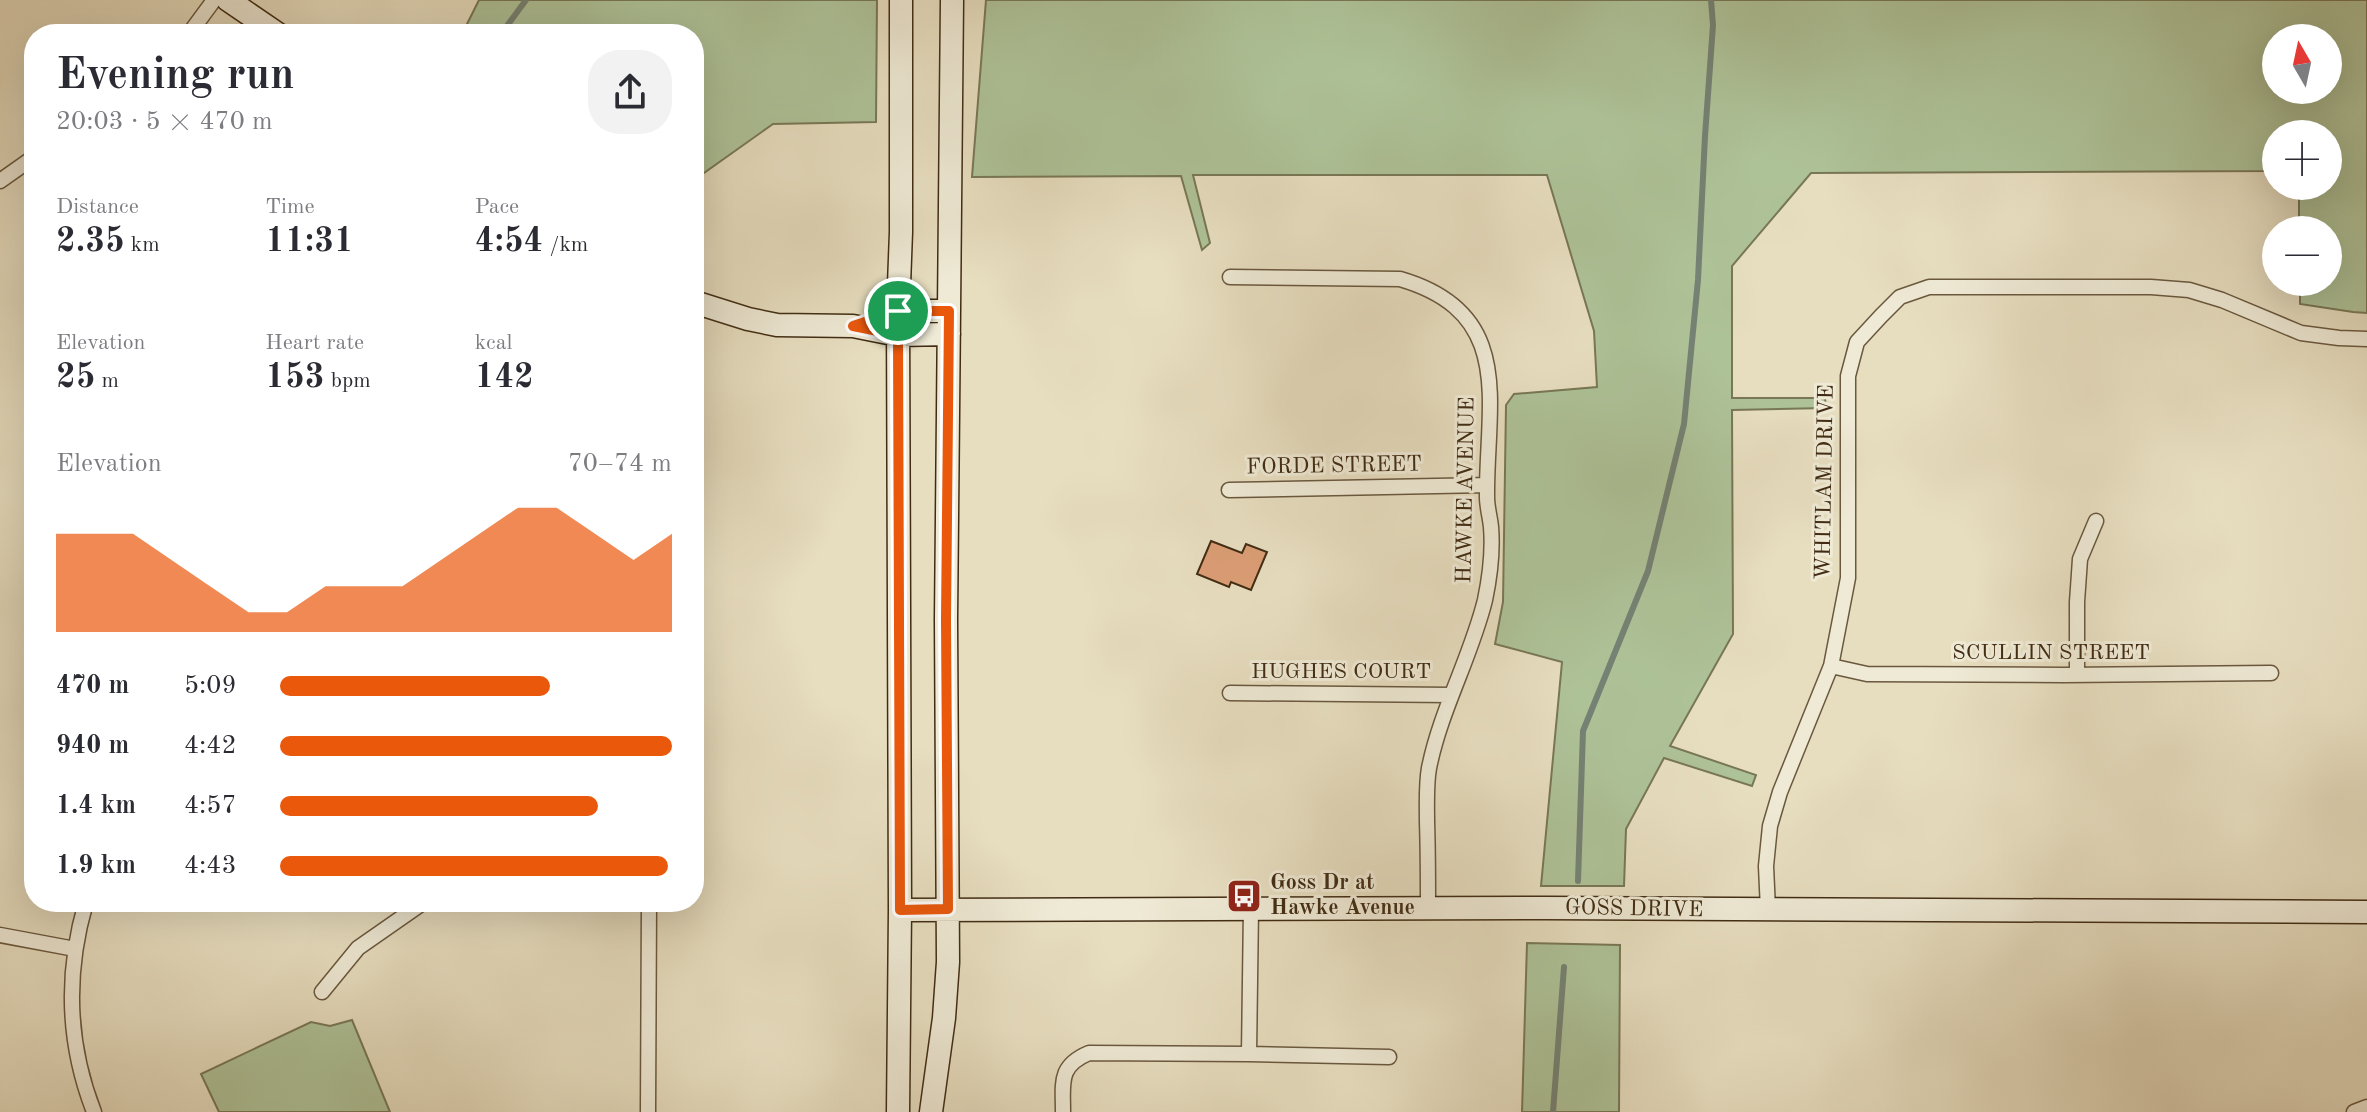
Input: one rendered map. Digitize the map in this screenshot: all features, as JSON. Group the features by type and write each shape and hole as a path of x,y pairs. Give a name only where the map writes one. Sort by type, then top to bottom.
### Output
{"main road":[{"path":"228,0 263,24"},
{"path":"898,1112 901,0"},
{"path":"931,1112 944,1018 948,909 946,620 952,0"},
{"path":"704,305 777,325 853,326 898,335 949,334"},
{"path":"853,326 898,311 949,311"},
{"name":"GOSS DRIVE","path":"900,910 1496,908 2367,912"}],"street":[{"path":"196,24 214,0"},
{"path":"0,181 24,164"},
{"name":"HAWKE AVENUE","path":"1230,277 1400,279 1441,295 1464,315 1486,354 1491,383 1487,485 1491,529 1490,569 1475,636 1451,695 1429,769 1428,908"},
{"name":"WHITLAM DRIVE","path":"1768,910 1766,866 1770,826 1780,792 1831,666 1848,578 1848,376 1857,342 1900,297 1929,287 2151,287 2189,290 2222,300 2301,333 2367,339"},
{"name":"FORDE STREET","path":"1229,490 1487,485"},
{"path":"2077,675 2080,559 2096,521"},
{"name":"SCULLIN STREET","path":"1831,666 1867,674 2271,673"},
{"name":"HUGHES COURT","path":"1230,693 1451,695"},
{"path":"1249,1054 1251,908"},
{"path":"84,912 75,949 72,1012 81,1079 94,1112"},
{"path":"322,992 358,948 410,912"},
{"path":"648,1112 649,912"},
{"path":"0,935 75,949"},
{"path":"1063,1112 1063,1077 1068,1065 1089,1053 1389,1057"},
{"path":"2354,1112 2367,1107"}],"green space":[{"path":"479,0 877,0 876,122 773,124 704,173 704,24 467,24"},
{"path":"986,0 2367,0 2367,313 2300,304 2300,296 2342,296 2342,216 2299,216 2299,200 2342,200 2342,120 2262,120 2262,171 1811,173 1732,266 1732,398 1825,398 1826,408 1732,410 1733,634 1670,746 1756,775 1752,786 1664,758 1626,829 1624,886 1541,886 1562,662 1495,644 1503,602 1506,405 1514,394 1597,387 1594,331 1547,175 1193,175 1210,243 1202,250 1181,176 972,177"},
{"path":"1527,943 1620,945 1619,1112 1522,1112"},
{"path":"352,1020 390,1112 219,1112 201,1074 311,1022 330,1026"}],"building":[{"path":"1211,541 1242,553 1246,544 1267,552 1251,590 1231,582 1229,587 1197,574"}],"waterway":[{"path":"508,24 526,0"},
{"path":"1578,881 1583,731 1648,571 1684,424 1698,280 1713,25 1711,0"},
{"path":"1553,1112 1564,967"}],"place":[{"name":"Goss Dr at Hawke Avenue","path":"1244,896"}],"route":[{"path":"898,311 949,311 946,620 948,909 900,910 898,335 853,326 898,311"}]}
